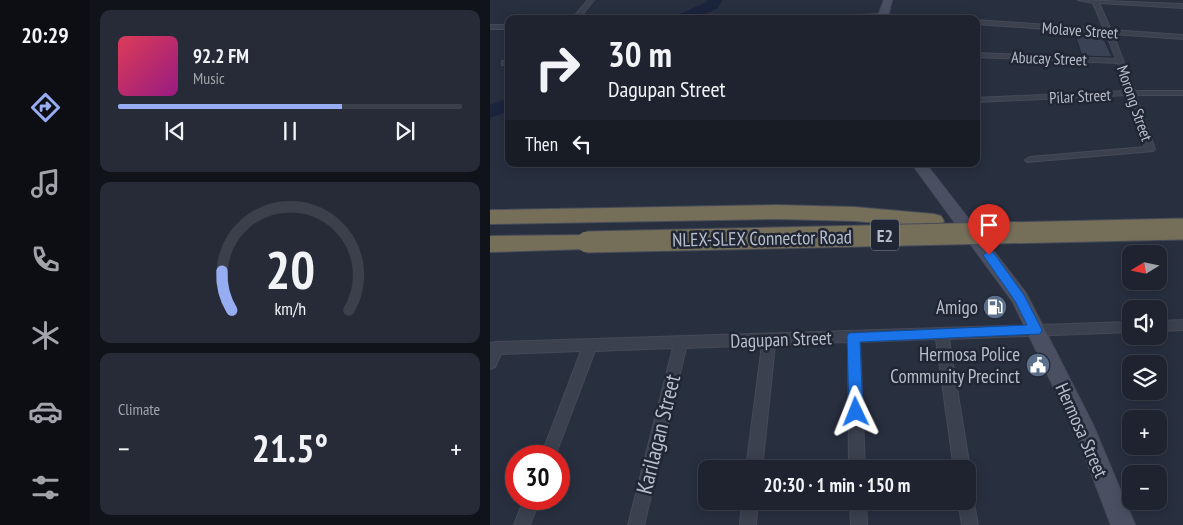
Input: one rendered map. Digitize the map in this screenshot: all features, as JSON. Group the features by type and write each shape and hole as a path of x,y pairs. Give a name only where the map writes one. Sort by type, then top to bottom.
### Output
{"highway":[{"path":"490,217 777,212 855,214 934,221"},
{"name":"NLEX-SLEX Connector Road","path":"490,230 1183,215"},
{"name":"NLEX-SLEX Connector Road","path":"490,244 1183,229"}],"street":[{"path":"578,15 591,0"},
{"path":"884,15 888,0"},
{"path":"1081,0 1183,6"},
{"name":"Morong Street","path":"1030,160 1150,149 1121,60 1096,0"},
{"name":"Molave Street","path":"980,22 1183,37"},
{"path":"490,27 505,27"},
{"name":"Abucay Street","path":"980,55 1121,60"},
{"name":"Pilar Street","path":"980,100 1132,93 1183,94"},
{"name":"Hermosa Street","path":"921,167 1020,298 1086,432 1123,525"},
{"path":"1167,326 1183,325"},
{"name":"Dagupan Street","path":"494,348 1122,327"},
{"path":"942,334 961,460"},
{"path":"854,336 858,460"},
{"path":"755,460 769,340"},
{"name":"Karilagan Street","path":"636,525 681,343"},
{"path":"552,445 590,346"},
{"path":"490,363 494,348"},
{"path":"522,525 528,510"},
{"path":"748,525 749,510"},
{"path":"858,510 859,525"},
{"path":"968,510 970,525"}],"building":[{"path":"1075,35 1103,37 1112,57 1082,56"}],"waterway":[{"path":"689,15 713,5 715,0"},
{"path":"490,112 505,106"}],"place":[{"name":"Amigo","path":"995,307"},
{"name":"Hermosa Police Community Precinct","path":"1038,365"}],"route":[{"path":"856,412 854,336 1036,330 1020,298 989,255"}]}
